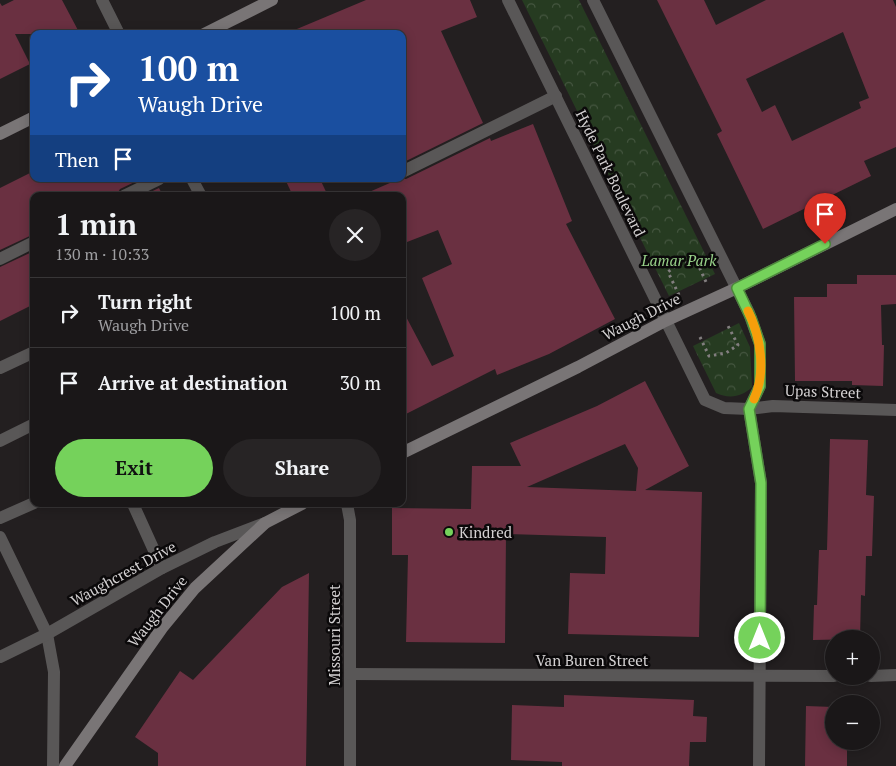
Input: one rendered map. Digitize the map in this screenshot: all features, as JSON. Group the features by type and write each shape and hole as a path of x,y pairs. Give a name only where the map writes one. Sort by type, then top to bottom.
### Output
{"main road":[{"path":"212,30 272,0"},
{"path":"0,134 30,119"},
{"name":"Waugh Drive","path":"406,451 578,368 665,321 737,288 896,209"},
{"name":"Waugh Drive","path":"65,766 162,628 195,588 265,523 296,507"}],"street":[{"path":"102,0 117,30"},
{"name":"Hyde Park Boulevard","path":"508,0 705,400 724,408 749,409"},
{"path":"593,0 737,288 751,318 760,344 760,386 749,409 761,483 759,766"},
{"path":"406,170 556,96"},
{"path":"132,192 153,182"},
{"path":"0,258 30,244"},
{"path":"0,368 30,354"},
{"name":"Upas Street","path":"749,409 773,406 896,410"},
{"path":"0,441 30,426"},
{"path":"0,518 30,505"},
{"path":"134,507 162,568"},
{"name":"Missouri Street","path":"348,507 350,520 350,766"},
{"name":"Waughcrest Drive","path":"0,657 47,634 162,568 215,542 265,523"},
{"path":"0,537 47,634 54,672 53,766"},
{"name":"Van Buren Street","path":"350,674 825,676"},
{"path":"880,676 896,675"}],"path":[{"path":"680,296 668,272 674,267 696,260 706,282"},
{"path":"700,337 710,356 726,353 738,345 728,324"}],"green space":[{"name":"Lamar Park","path":"522,0 579,0 715,274 669,296"},
{"path":"739,323 750,347 752,387 740,395 726,396 716,393 693,346"}],"building":[{"path":"14,0 62,0 78,30 30,30 30,34 15,34 30,64 0,79 0,3 2,6"},
{"path":"366,0 470,0 477,17 441,31 483,123 406,161 406,30 295,30"},
{"path":"657,0 704,0 716,25 766,0 893,0 896,7 896,147 864,161 871,176 763,229 717,134 722,131","holes":["843,32 869,98 859,102 861,108 792,141 775,105 762,112 746,79"]},
{"path":"533,124 572,221 566,224 615,319 549,354 497,375 495,369 406,414 406,317 432,366 454,356 422,278 452,264 438,230 407,242 406,192 369,192 392,182 406,182 406,179 490,138 491,141"},
{"path":"30,173 30,182 135,182 120,189 118,192 30,192 30,236 0,250 0,188"},
{"path":"286,182 321,182 326,192 291,192"},
{"path":"159,188 161,192 150,192"},
{"path":"30,253 30,306 0,321 0,267"},
{"path":"857,275 896,275 896,304 881,305 882,345 884,345 883,386 852,385 852,381 795,381 794,297 827,297 827,284 857,284"},
{"path":"645,381 689,466 645,490 702,492 699,637 568,634 570,573 605,574 606,537 506,534 505,643 406,642 408,555 392,555 392,508 471,509 472,466 521,466 510,443 597,406","holes":["625,444 638,468 636,491 527,487"]},
{"path":"830,439 868,440 866,495 874,496 872,556 866,556 865,596 861,595 860,630 825,630 825,640 813,640 814,605 817,605 819,550 827,550"},
{"path":"309,573 306,766 158,766 158,753 135,737 180,671 193,680 282,587"},
{"path":"564,695 694,700 693,716 707,717 706,742 690,742 689,766 562,766 562,762 511,760 512,705 564,707"},
{"path":"806,706 825,707 825,750 847,750 847,766 805,766"}],"slow traffic":[{"path":"748,311 760,344 760,386 754,399"}],"place":[{"name":"Kindred","path":"449,532"}],"route":[{"path":"760,638 761,483 749,409 760,386 760,344 751,318 737,288 825,244"}]}
